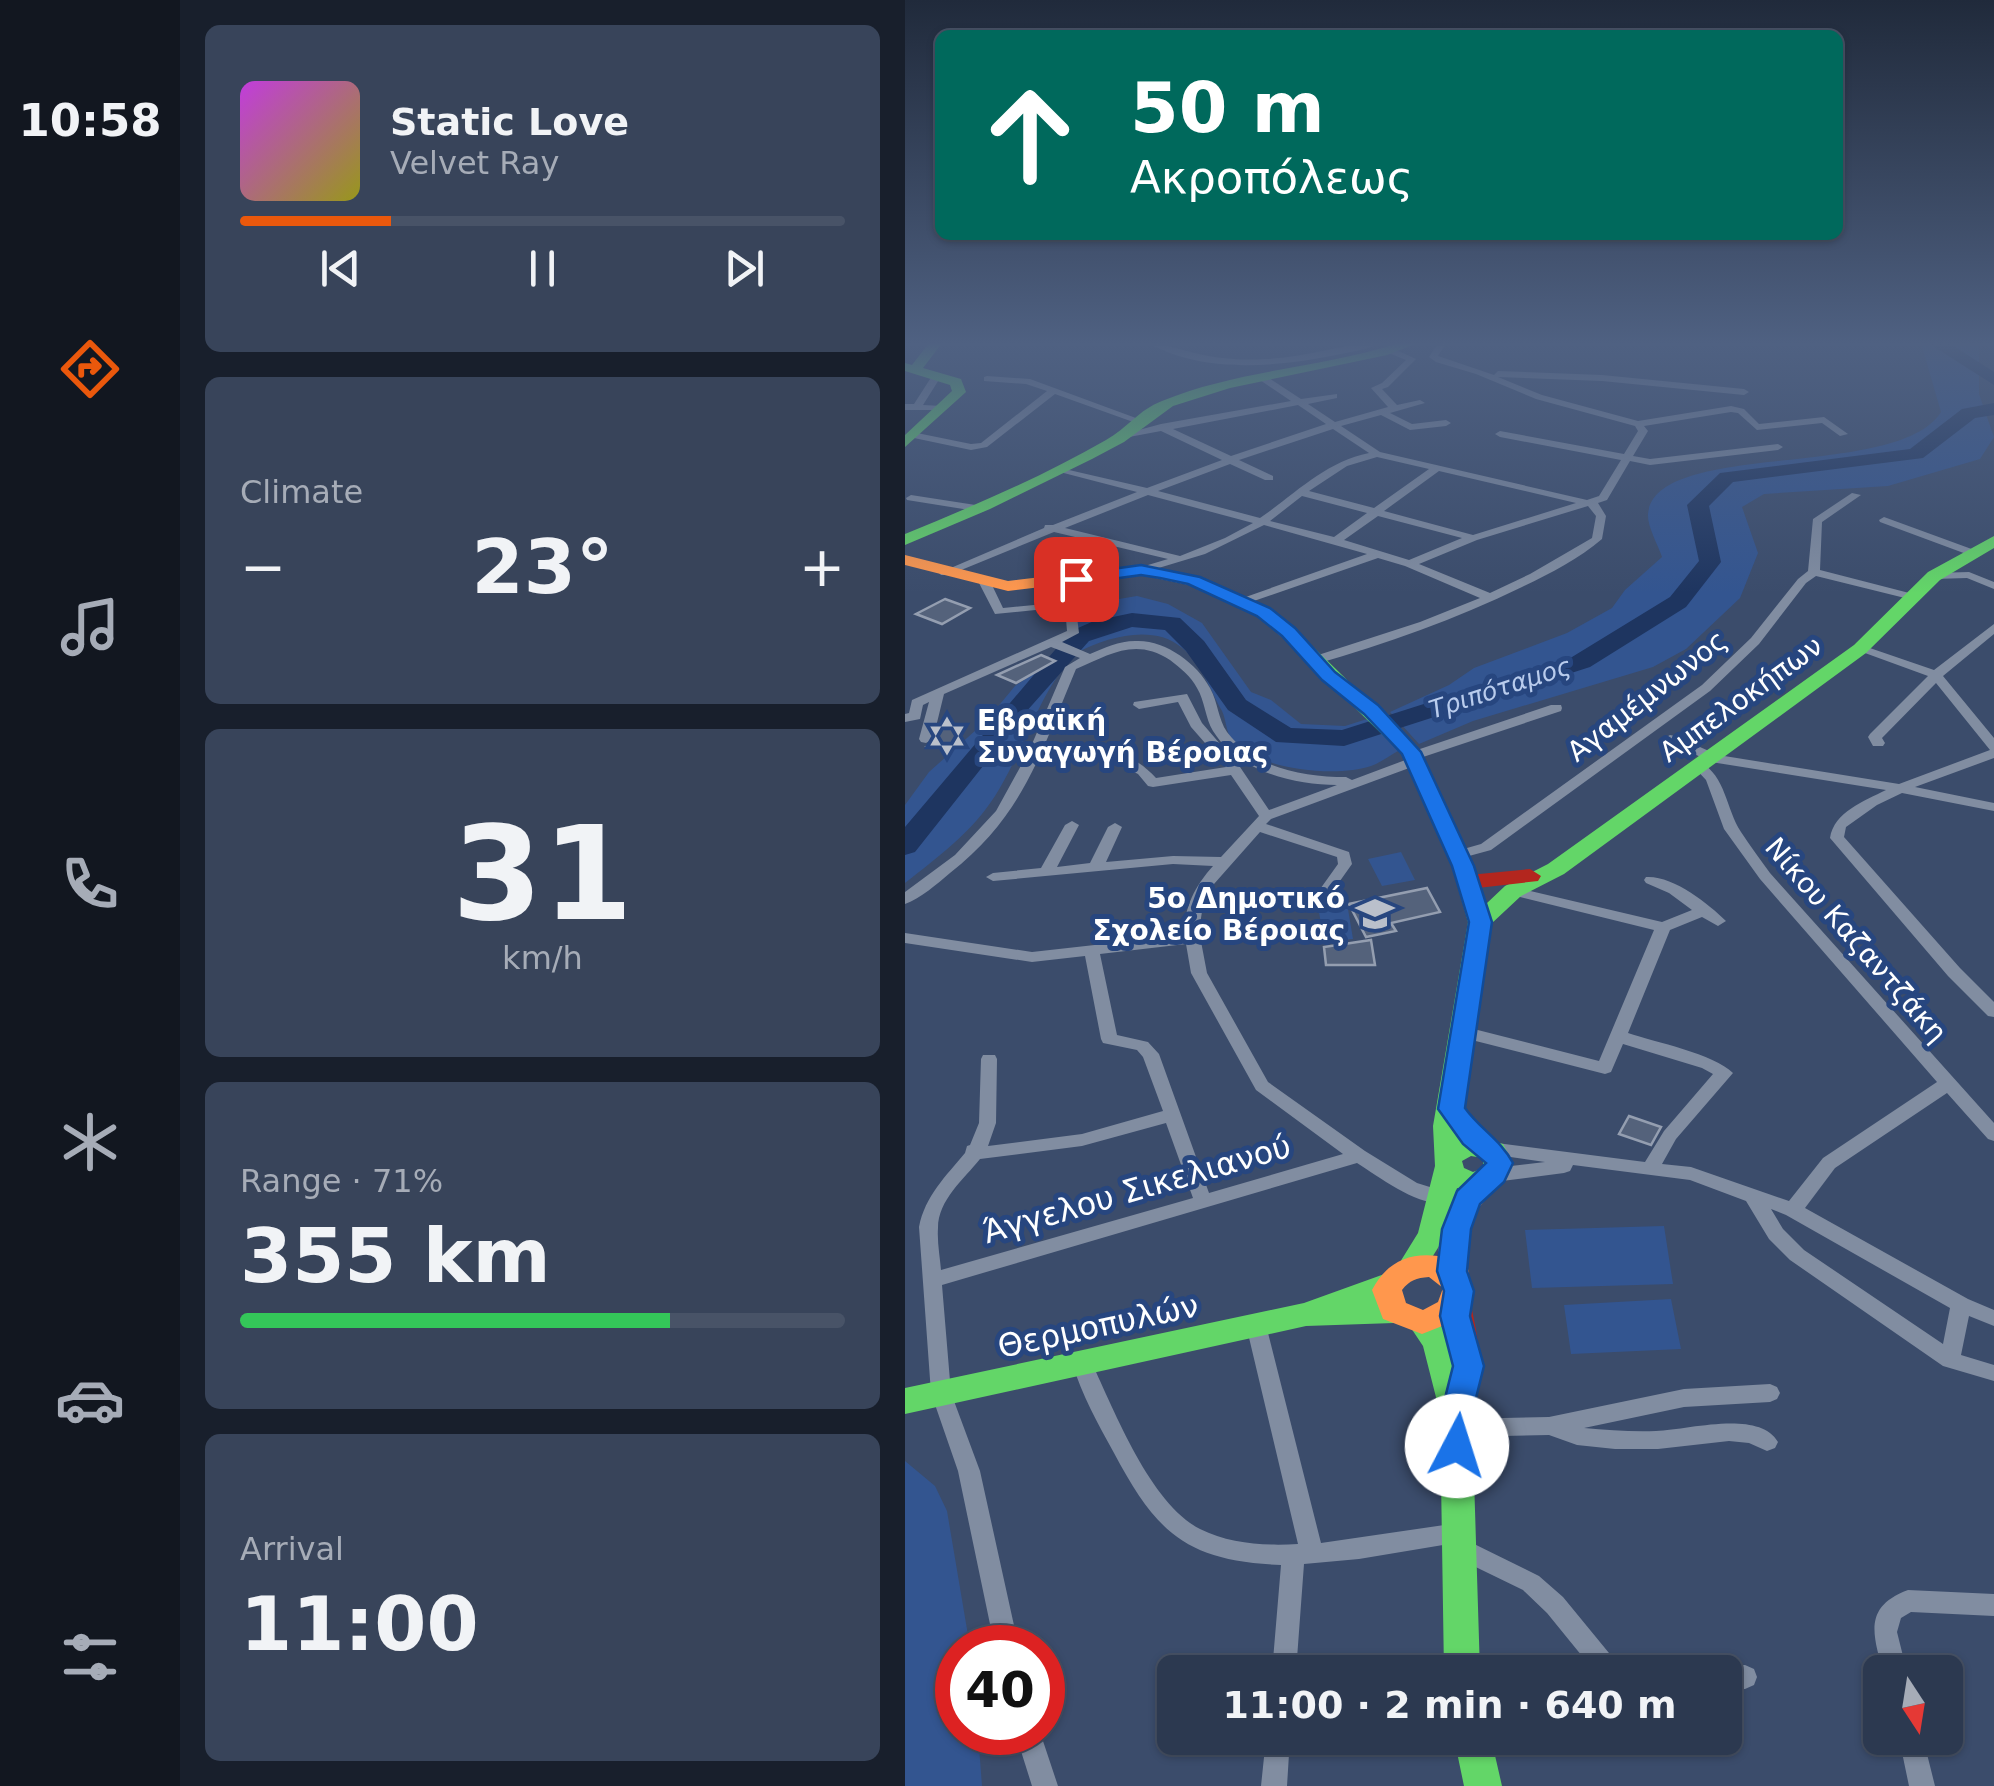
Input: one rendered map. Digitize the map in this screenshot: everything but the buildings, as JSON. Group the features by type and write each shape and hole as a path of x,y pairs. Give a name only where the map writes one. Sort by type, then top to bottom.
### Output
{"street":[{"path":"911,440 971,447 984,445 1008,426"},
{"path":"905,540 982,509 1147,426"},
{"path":"939,571 1227,460 1332,426"},
{"path":"1317,660 1394,634 1563,561 1597,540 1601,516 1593,504 1377,454 1338,426"},
{"path":"1409,564 1473,538 1593,504 1603,498 1643,431 1640,426"},
{"path":"1833,426 1843,434"},
{"path":"1143,427 1269,478"},
{"path":"1500,434 1659,462 1778,446"},
{"path":"905,557 985,583 1025,586 1141,570 1215,549 1261,523 1334,468 1377,454"},
{"path":"1336,541 1438,467"},
{"path":"1060,470 1336,541 1409,564 1486,596"},
{"path":"1301,492 1473,538"},
{"path":"1856,494 1817,522 1813,572 1913,597"},
{"path":"911,498 982,509"},
{"path":"1884,520 1989,543"},
{"path":"1049,528 1182,560"},
{"name":"Αμπελοκήπων","path":"1478,878 1553,870 1860,649 1934,576 1989,543"},
{"path":"1244,601 1378,554"},
{"path":"1141,570 1178,576 1244,601 1289,632 1413,756 1478,878 1480,922 1445,1131 1447,1165 1442,1198 1420,1256 1390,1283 1387,1297 1394,1311 1421,1322 1437,1342 1457,1421"},
{"name":"Αγαμέμνωνος","path":"1478,878 1486,847 1692,699 1734,663 1799,583 1813,572"},
{"path":"1934,576 1969,575 1994,586"},
{"path":"905,718 915,716 917,703 938,692 1073,633 1071,603 999,612 985,583"},
{"path":"1878,743 1875,737 1936,675 1994,628"},
{"path":"1050,642 1093,658"},
{"path":"905,900 955,862 993,826 1030,760 1071,667 1133,644 1157,650 1193,674 1204,687 1215,724 1239,751 1296,779 1355,781"},
{"path":"1860,649 1936,675 1994,750 1905,790 1882,795 1839,825 1837,838 1994,1012"},
{"path":"926,739 938,692"},
{"path":"1139,706 1183,697 1195,724 1235,770 1262,821 1344,855 1345,864 1325,892"},
{"path":"1442,1198 1411,1188 1359,1156 1262,1086 1199,973 1191,923 1199,896 1262,821 1413,756 1556,708"},
{"path":"1670,740 1708,760 1994,807"},
{"path":"1103,751 1143,771 1153,783 1235,770"},
{"name":"Νίκου Καζαντζάκη","path":"1708,760 1731,829 1753,860 1994,1134"},
{"path":"1047,870 1073,825"},
{"path":"1096,866 1115,827"},
{"path":"993,877 1173,860 1225,862"},
{"path":"1478,878 1480,922"},
{"path":"1478,878 1663,927 1711,916 1651,880"},
{"path":"1461,1032 1605,1068 1663,927"},
{"path":"905,938 1032,957 1191,939"},
{"path":"1093,952 1109,1039 1148,1050 1203,1201"},
{"path":"1617,1036 1709,1064 1724,1073 1670,1135 1652,1166"},
{"path":"989,1059 986,1134 929,1218 941,1393 969,1472 1002,1625"},
{"path":"1793,1210 1829,1164 1947,1084"},
{"path":"1451,1109 1498,1157 1491,1177"},
{"path":"973,1151 984,1154 1082,1140 1172,1116"},
{"path":"1447,1165 1459,1147 1485,1147 1691,1174 1793,1210 1961,1305 1994,1318"},
{"name":"Άγγελου Σικελιανού","path":"933,1280 1359,1156"},
{"path":"1462,1655 1457,1421 1468,1366 1455,1316 1459,1291 1453,1277 1460,1212 1476,1188 1504,1170 1598,1162"},
{"path":"1447,1165 1464,1182 1491,1177"},
{"path":"1753,1196 1776,1234 1797,1255 1950,1360 1994,1374"},
{"path":"1411,1267 1435,1266 1453,1277"},
{"name":"Θερμοπυλών","path":"905,1401 1305,1314 1329,1302 1381,1289 1390,1283"},
{"path":"1421,1322 1442,1318 1456,1305"},
{"path":"1950,1360 1961,1305"},
{"name":"Θερμοπυλών","path":"1305,1314 1333,1318 1387,1308 1394,1311"},
{"path":"1257,1325 1303,1554 1287,1655"},
{"path":"1082,1362 1089,1388 1146,1490 1189,1536 1227,1550 1303,1554 1459,1541 1531,1583 1555,1605 1595,1655"},
{"path":"1457,1421 1549,1426 1684,1398 1771,1393"},
{"path":"1549,1426 1577,1436 1615,1440 1658,1440 1729,1432 1752,1434 1767,1442"},
{"path":"1891,1655 1885,1632 1891,1611 1908,1601 1994,1604"},
{"path":"1035,1755 1045,1786"},
{"path":"1274,1786 1277,1755"},
{"path":"1477,1755 1483,1786"},
{"path":"1915,1755 1923,1786"}],"shaded area":[{"path":"1924,426 1990,426 1994,437 1980,459 1888,486 1764,494 1742,507 1758,553 1740,598 1686,649 1653,667 1473,721 1419,744 1390,712 1449,685 1474,668 1567,633 1612,608 1625,590 1662,557 1648,514 1661,491 1691,476 1878,447"},
{"path":"1137,596 1168,604 1202,623 1251,692 1271,700 1301,724 1345,726 1367,719 1398,751 1356,770 1318,771 1278,765 1244,750 1232,740 1200,669 1188,653 1170,640 1130,635 1078,652 1062,646 1073,633 1074,618 1107,601"},
{"path":"1060,647 1076,653 1042,702 995,796 965,832 905,883 905,805 929,772"},
{"path":"1401,852 1415,880 1382,886 1368,859"},
{"path":"1347,903 1353,939 1324,942 1318,906"},
{"path":"1664,1226 1673,1284 1532,1288 1525,1230"},
{"path":"1671,1299 1681,1349 1571,1354 1564,1305"},
{"path":"905,1461 935,1486 947,1511 966,1625 935,1625 935,1755 980,1755 982,1786 905,1786"}],"waterway":[{"name":"Τριπόταμος","path":"905,846 1016,708 1080,636 1102,626 1132,620 1172,623 1195,646 1237,705 1285,736 1344,738 1581,662 1678,602 1710,562 1698,505 1727,477 1916,454 1952,426"}],"traffic: fast":[{"path":"905,443 923,426"},
{"path":"905,540 1087,456 1134,426"},
{"path":"1480,922 1513,891 1556,869 1860,649 1934,576 1994,541"},
{"path":"1296,640 1411,752 1463,866 1480,922 1446,1126 1447,1163"},
{"path":"1467,1145 1493,1151 1499,1163 1494,1175 1473,1183 1451,1174 1448,1157 1467,1145"},
{"path":"1411,1267 1432,1235 1448,1168"},
{"path":"905,1401 1306,1314 1390,1283"},
{"path":"1306,1314 1394,1311"},
{"path":"1422,1322 1437,1342 1456,1413 1462,1655"},
{"path":"1477,1755 1483,1786"}],"traffic: slow":[{"path":"905,560 1008,586 1142,570 1194,581 1263,612 1296,640"},
{"path":"1453,1277 1458,1223 1470,1199 1489,1179"},
{"path":"1435,1266 1458,1283 1456,1299 1449,1310 1422,1322 1394,1311 1387,1290 1396,1277 1413,1268 1435,1266"}],"traffic: jam":[{"path":"1469,882 1530,876"},
{"path":"1456,1305 1468,1366 1456,1413"}],"place":[{"name":"Εβραϊκή Συναγωγή Βέροιας","path":"947,736"},
{"name":"5ο Δημοτικό Σχολείο Βέροιας","path":"1375,914"}],"route":[{"path":"1076,579 1141,570 1160,572 1193,580 1263,612 1289,632 1329,676 1371,710 1411,752 1463,866 1480,922 1451,1109 1472,1138 1493,1151 1499,1163 1495,1175 1467,1198 1457,1229 1452,1271 1459,1291 1455,1316 1468,1366 1457,1414 1457,1446"}]}
